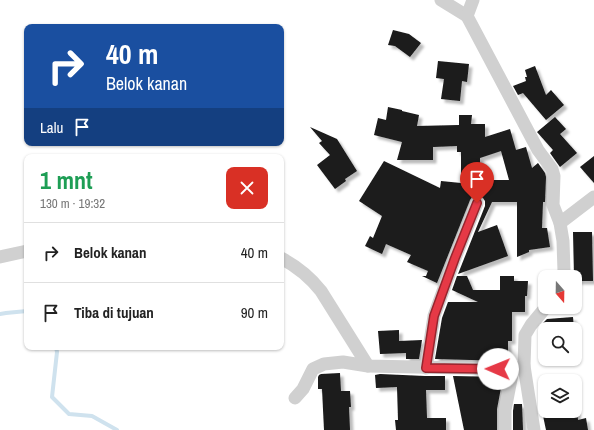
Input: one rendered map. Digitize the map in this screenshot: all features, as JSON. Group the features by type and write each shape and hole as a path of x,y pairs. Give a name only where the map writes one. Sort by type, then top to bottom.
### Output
{"street":[{"path":"441,0 467,16 538,150 552,169 554,176 553,205 560,223 563,242 564,270"},
{"path":"467,16 474,0"},
{"path":"560,223 594,197"},
{"path":"426,368 434,316 477,203"},
{"path":"0,257 24,252"},
{"path":"284,260 312,280 321,291 368,366"},
{"path":"505,430 505,410 518,368 525,335 540,314"},
{"path":"295,398 303,390 313,369 324,364 343,362 368,366 426,368 518,368"},
{"path":"518,368 534,430"}],"building":[{"path":"393,30 409,34 421,43 410,57 395,46 388,45"},
{"path":"438,61 469,64 467,82 462,81 460,101 441,99 444,79 436,78"},
{"path":"535,66 546,95 551,90 564,105 546,120 523,93 518,95 513,86 526,81 525,77 527,77 525,70"},
{"path":"388,107 419,115 417,126 459,125 459,115 472,115 471,124 485,124 485,137 510,129 516,150 526,147 532,168 538,163 545,173 545,202 543,202 542,228 547,228 550,247 529,250 529,252 517,257 517,202 492,202 478,232 497,225 508,256 458,274 485,206 485,201 483,198 476,195 470,200 437,283 422,276 426,276 428,271 407,262 411,255 386,244 382,254 365,246 370,236 373,238 382,216 359,201 384,161 440,188 441,181 461,183 461,152 457,152 457,146 433,147 433,160 397,160 402,142 374,135 378,118 386,120","holes":["501,151 509,180 480,180 480,158"]},
{"path":"555,117 566,129 560,134 577,153 560,167 550,153 553,150 537,132"},
{"path":"310,127 337,139 357,171 345,179 346,181 335,189 317,165 330,155 319,143 322,141"},
{"path":"594,156 594,183 580,167"},
{"path":"573,232 592,232 593,281 582,281 582,270 574,270"},
{"path":"457,276 467,276 473,290 500,290 500,276 514,276 514,281 528,281 527,296 525,296 525,312 512,312 512,341 508,341 508,361 435,359 442,318 448,302 478,302 452,290"},
{"path":"573,317 573,322 544,322 547,319"},
{"path":"399,330 399,341 422,340 419,359 406,359 406,353 380,354 378,331"},
{"path":"340,373 341,391 350,391 350,430 324,430 322,389 318,389 318,377 321,374"},
{"path":"375,375 445,376 445,390 426,390 427,418 446,418 446,430 396,430 395,420 398,420 397,387 376,388"},
{"path":"453,376 503,377 497,409 497,430 464,430"},
{"path":"514,404 522,404 523,430 513,430"},
{"path":"543,418 578,418 578,420 586,418 588,430 546,430"}],"waterway":[{"path":"0,314 24,311"},
{"path":"57,350 52,397 69,414 92,416 117,430"}],"route":[{"path":"477,203 434,316 426,368 498,369"}]}
